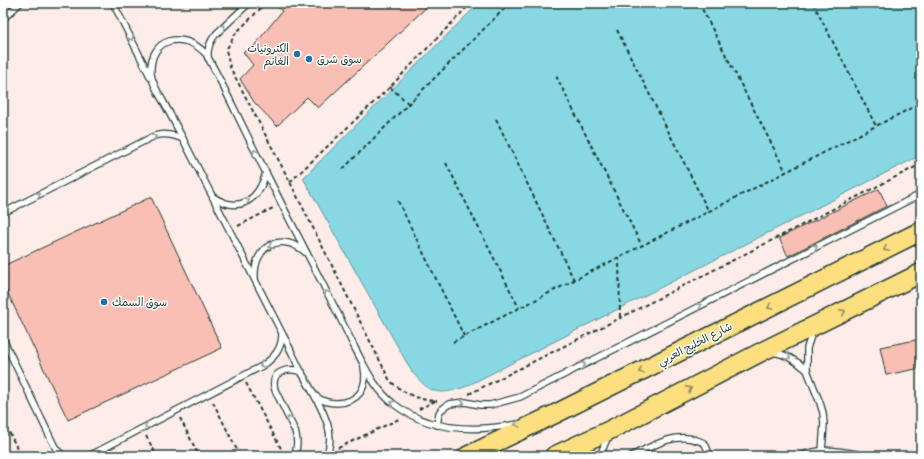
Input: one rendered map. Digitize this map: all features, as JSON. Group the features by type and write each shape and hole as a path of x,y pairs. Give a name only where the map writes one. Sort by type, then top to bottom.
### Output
{"main road":[{"name":"شارع الخليج العربي","path":"467,456 555,414 921,231"},
{"path":"554,456 611,429 765,350 921,273"}],"lane":[{"path":"3,19 20,3"},
{"path":"113,3 282,334 315,395 328,426 330,439 327,454"},
{"path":"208,58 208,48 212,38 249,3"},
{"path":"152,80 151,68 153,56 158,48 166,42 177,40 189,42 202,50 208,58 362,362 382,393 393,404 426,422 462,428 496,427 530,421 555,414"},
{"path":"3,212 154,136 165,134 183,139"},
{"path":"213,197 218,201 230,204 247,202 259,191 266,172"},
{"path":"437,425 439,413 449,404 465,402 490,405 520,397 921,194"},
{"path":"256,281 256,264 261,253 269,246 280,243 290,244 299,247 306,253"},
{"path":"816,325 811,333 808,343 807,370 823,413 824,424 822,451"},
{"path":"89,456 262,366 271,359 279,349 282,334"},
{"path":"3,339 55,447 66,456"},
{"path":"765,350 789,357 807,370"},
{"path":"315,395 321,400 334,403 347,402 355,398 362,391 365,382 365,370 362,362"},
{"path":"294,456 296,449 295,431 275,390 274,380 278,374 284,371 291,370 302,372"},
{"path":"600,456 611,429"},
{"path":"631,456 669,439 685,437 692,438 705,444 710,456"},
{"path":"105,448 105,456"},
{"path":"800,456 814,452 832,450 868,456"}],"path":[{"path":"266,3 236,33 226,50 230,67 390,380 400,390 412,396 425,400 438,401 327,454"},
{"path":"290,182 390,87 471,3"},
{"path":"343,169 510,3"},
{"path":"699,3 786,172"},
{"path":"813,3 876,126"},
{"path":"617,30 709,212"},
{"path":"556,76 642,246"},
{"path":"390,87 409,104"},
{"path":"454,342 921,103"},
{"path":"496,119 574,280"},
{"path":"446,162 519,308"},
{"path":"466,395 921,164"},
{"path":"230,231 297,196"},
{"path":"398,201 464,336"},
{"path":"619,257 620,318"},
{"path":"242,376 285,456"},
{"path":"209,394 240,456"},
{"path":"176,410 199,456"},
{"path":"3,420 21,456"},
{"path":"142,428 157,456"}],"water":[{"path":"479,3 921,3 921,155 465,387 448,392 435,391 424,385 412,372 303,178"}],"building":[{"name":"سوق شرق","path":"272,3 431,3 318,108 307,97 277,126 254,102 240,79 253,65 243,52 254,46 282,11"},
{"path":"879,189 887,206 788,256 779,238"},
{"path":"151,197 222,348 68,420 3,283 3,266"},
{"path":"921,339 921,368 886,375 880,347"}],"place":[{"name":"الكترونيات الغانم","path":"297,54"},
{"name":"سوق شرق","path":"309,59"},
{"name":"سوق السمك","path":"104,302"}]}
